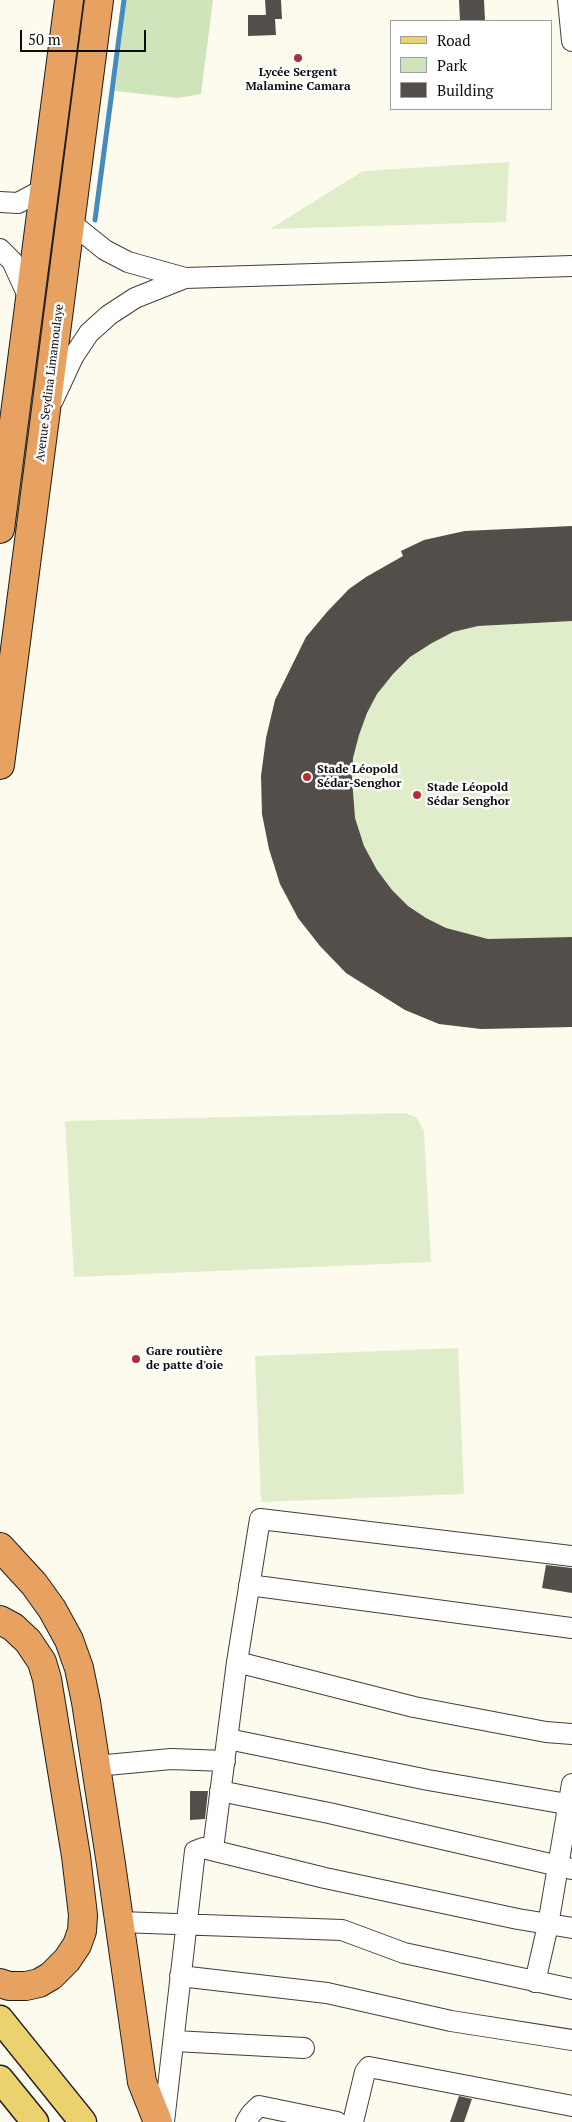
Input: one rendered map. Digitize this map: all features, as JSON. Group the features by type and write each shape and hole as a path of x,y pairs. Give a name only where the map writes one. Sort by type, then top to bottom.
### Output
{"highway":[{"path":"0,529 69,0"},
{"name":"Avenue Seydina Limamoulaye","path":"0,765 99,0"},
{"path":"0,1547 34,1584 52,1609 69,1640 81,1676 120,1922 142,2082 158,2122"},
{"path":"0,1620 13,1627 28,1641 42,1662 48,1679 76,1856 83,1915 82,1931 77,1945 67,1960 51,1976 39,1983 26,1986 9,1986 0,1983"}],"main road":[{"path":"0,2018 83,2122"},
{"path":"0,2079 35,2122"}],"street":[{"path":"569,0 572,41"},
{"path":"0,202 18,203 44,189"},
{"path":"70,222 105,250 128,262 185,278 572,266"},
{"path":"0,248 16,269 30,298"},
{"path":"46,415 62,380 89,333 109,315 135,298 185,278"},
{"path":"213,1849 237,1662 260,1518 572,1556"},
{"path":"249,1585 572,1628"},
{"path":"237,1662 414,1707 546,1732 572,1734"},
{"path":"228,1739 428,1780 570,1805"},
{"path":"96,1766 172,1759 225,1761"},
{"path":"534,1982 564,1868 572,1784"},
{"path":"220,1791 393,1827 564,1868"},
{"path":"164,2122 175,2041 180,1976 195,1851 203,1848 213,1849 325,1878 548,1925 572,1928"},
{"path":"120,1922 342,1930 404,1953 572,1989"},
{"path":"180,1976 327,1993 451,2021 572,2040"},
{"path":"175,2041 304,2048"},
{"path":"352,2122 365,2072 369,2067 572,2106"},
{"path":"246,2122 259,2106 337,2122"}],"green space":[{"path":"126,0 213,0 201,94 178,98 115,91"},
{"path":"509,162 506,222 270,229 363,171"},
{"name":"Stade Léopold Sédar Senghor","path":"572,526 572,1027 481,1029 439,1024 405,1010 346,973 320,946 298,918 280,884 269,849 262,814 266,738 275,700 306,637 327,612 349,589 403,556 401,551 424,540 465,531"},
{"path":"405,1113 416,1117 424,1131 431,1262 74,1277 65,1121"},
{"path":"458,1348 464,1494 261,1502 255,1356"}],"building":[{"path":"265,0 281,0 282,19 275,19 276,35 248,36 248,15 266,15"},
{"path":"459,0 484,0 485,20 460,20"},
{"name":"Stade Léopold Sédar-Senghor","path":"572,526 572,621 478,626 453,632 432,643 410,657 377,694 367,713 359,735 353,758 352,778 355,818 364,846 377,870 392,890 408,906 446,928 488,939 572,937 572,1027 481,1029 439,1024 405,1010 346,973 320,946 298,918 280,884 269,849 262,814 261,776 266,738 275,700 306,637 327,612 349,589 403,556 401,551 424,540 465,531"},
{"path":"546,1565 572,1568 572,1593 542,1588"},
{"path":"190,1791 208,1791 205,1819 190,1820"},
{"path":"459,2096 472,2099 464,2122 450,2122"}],"waterway":[{"path":"95,220 124,0"}],"place":[{"name":"Lycée Sergent Malamine Camara","path":"298,58"},
{"name":"Stade Léopold Sédar-Senghor","path":"307,777"},
{"name":"Stade Léopold Sédar Senghor","path":"417,795"},
{"name":"Gare routière de patte d'oie","path":"136,1359"}]}
